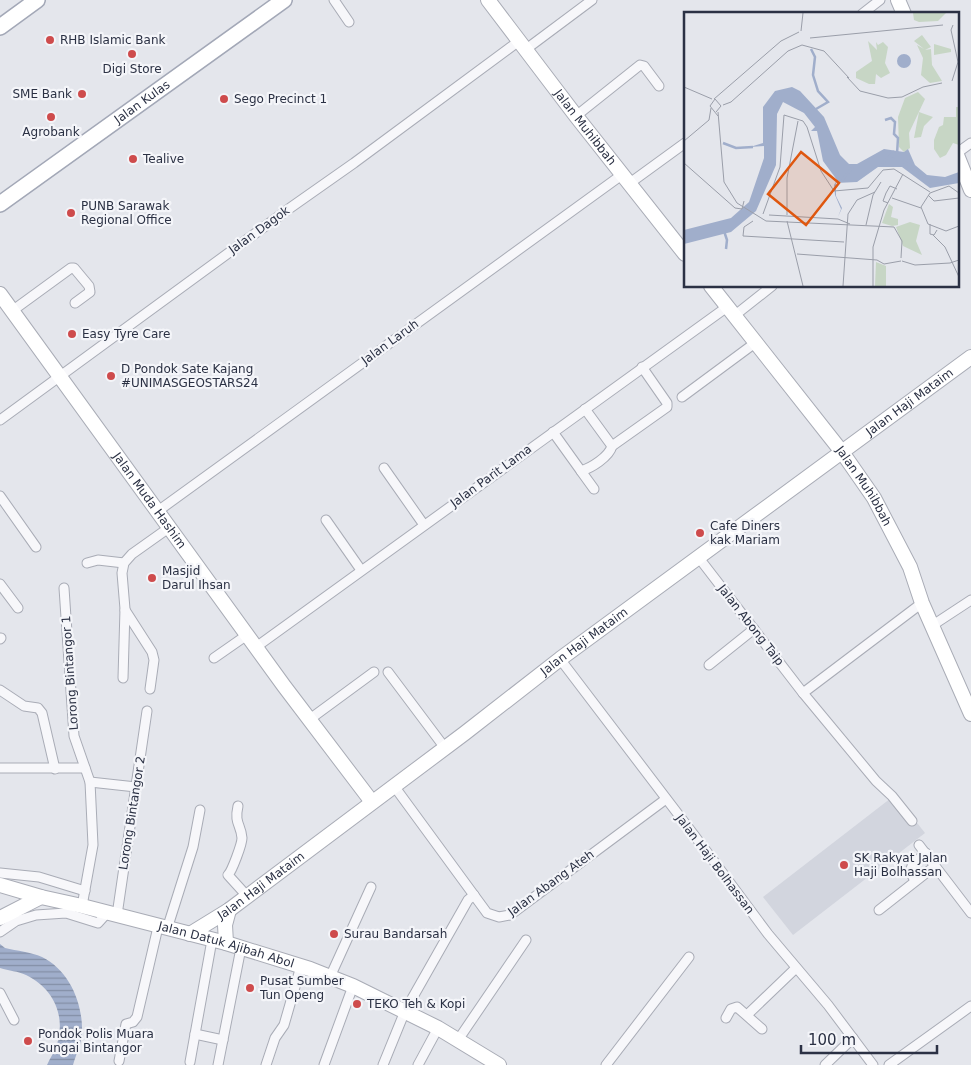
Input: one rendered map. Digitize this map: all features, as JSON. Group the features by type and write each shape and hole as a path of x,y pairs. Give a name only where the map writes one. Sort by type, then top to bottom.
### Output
{"main road":[{"path":"0,27 36,0"},
{"name":"Jalan Kulas","path":"0,204 284,0"}],"street":[{"path":"334,0 349,22"},
{"name":"Jalan Dagok","path":"0,420 522,46 592,0"},
{"path":"865,12 880,0"},
{"path":"898,0 903,12"},
{"name":"Jalan Muhibbah","path":"494,2 522,46 684,253"},
{"path":"576,116 640,65 644,66 659,86"},
{"path":"958,153 971,143"},
{"name":"Jalan Laruh","path":"158,511 626,179 684,144"},
{"path":"958,157 971,190"},
{"path":"12,311 71,268 74,268 89,286 90,292 75,303"},
{"name":"Jalan Muhibbah","path":"713,288 842,452 883,512 910,567 922,603 971,714"},
{"name":"Jalan Parit Lama","path":"256,647 642,367 769,288"},
{"name":"Jalan Muda Hashim","path":"0,294 247,635 372,802"},
{"path":"682,397 755,343"},
{"name":"Jalan Haji Mataim","path":"212,940 224,914 247,896 445,748 560,659 971,357"},
{"path":"581,472 588,469 608,453 612,446 667,408 667,403 642,367"},
{"path":"584,409 612,446"},
{"path":"553,432 594,489"},
{"path":"384,468 424,525"},
{"path":"0,496 36,547"},
{"path":"326,520 361,570"},
{"path":"124,678 125,609 122,573 124,563 132,554 170,527"},
{"name":"Jalan Abong Taip","path":"699,558 803,693 876,781 892,796 912,820"},
{"path":"87,563 98,560 124,563"},
{"path":"0,584 18,608"},
{"name":"Lorong Bintangor 1","path":"64,588 74,736 90,782 93,845 82,906"},
{"path":"932,625 971,600"},
{"path":"803,693 922,603"},
{"path":"125,609 152,652 154,660 150,688"},
{"path":"709,664 754,629"},
{"path":"214,658 247,635"},
{"name":"Jalan Haji Bolhassan","path":"560,659 768,934 828,1005 874,1065"},
{"path":"310,719 374,672"},
{"path":"388,672 445,748"},
{"path":"0,690 24,706 38,708 42,713 55,769"},
{"name":"Lorong Bintangor 2","path":"112,914 136,787 147,711"},
{"path":"0,768 85,768"},
{"path":"90,782 136,787"},
{"name":"Jalan Abang Ateh","path":"394,786 487,913 499,917 510,916 666,800"},
{"path":"238,806 236,821 242,839 232,871 228,875 247,896"},
{"path":"119,1061 126,1024 132,1022 137,1017 162,928 193,846 200,810"},
{"path":"919,845 971,913"},
{"path":"915,881 910,871 913,864 926,854"},
{"path":"880,910 935,866"},
{"path":"0,873 39,877 85,891"},
{"name":"Jalan Datuk Ajibah Abol","path":"0,885 190,934 301,966 353,986 405,1011 438,1028 499,1065"},
{"path":"330,977 371,887"},
{"path":"383,1065 405,1011 468,900 474,895"},
{"path":"0,918 41,897"},
{"path":"0,932 16,921 36,915 66,913 98,923 112,914"},
{"path":"190,934 224,914 226,944"},
{"path":"190,1062 212,940"},
{"path":"458,1040 526,940"},
{"path":"218,1065 241,948"},
{"path":"606,1065 689,957"},
{"path":"266,1065 275,1038 284,1025 301,966"},
{"path":"748,1015 796,968"},
{"path":"324,1065 353,986"},
{"path":"0,993 14,1020"},
{"path":"889,1065 971,1006"},
{"path":"726,1018 731,1009 735,1007 748,1015 762,1029"},
{"path":"418,1065 438,1028"},
{"path":"195,1034 223,1040"},
{"path":"825,1065 853,1038"}],"shaded area":[{"name":"SK Rakyat Jalan Haji Bolhassan","path":"895,795 925,833 793,935 763,897"}],"water":[{"path":"0,944 5,948 42,957 60,970 67,979 77,999 82,1021 81,1040 73,1065 47,1065 56,1047 59,1033 60,1023 55,1004 44,987 35,981 23,974 0,968"}],"place":[{"name":"RHB Islamic Bank","path":"50,40"},
{"name":"Digi Store","path":"132,54"},
{"name":"SME Bank","path":"82,94"},
{"name":"Sego Precinct 1","path":"224,99"},
{"name":"Agrobank","path":"51,117"},
{"name":"Tealive","path":"133,159"},
{"name":"PUNB Sarawak Regional Office","path":"71,213"},
{"name":"Easy Tyre Care","path":"72,334"},
{"name":"D Pondok Sate Kajang #UNIMASGEOSTARS24","path":"111,376"},
{"name":"Cafe Diners kak Mariam","path":"700,533"},
{"name":"Masjid Darul Ihsan","path":"152,578"},
{"name":"SK Rakyat Jalan Haji Bolhassan","path":"844,865"},
{"name":"Surau Bandarsah","path":"334,934"},
{"name":"Pusat Sumber Tun Openg","path":"250,988"},
{"name":"TEKO Teh & Kopi","path":"357,1004"},
{"name":"Pondok Polis Muara Sungai Bintangor","path":"28,1041"}]}
